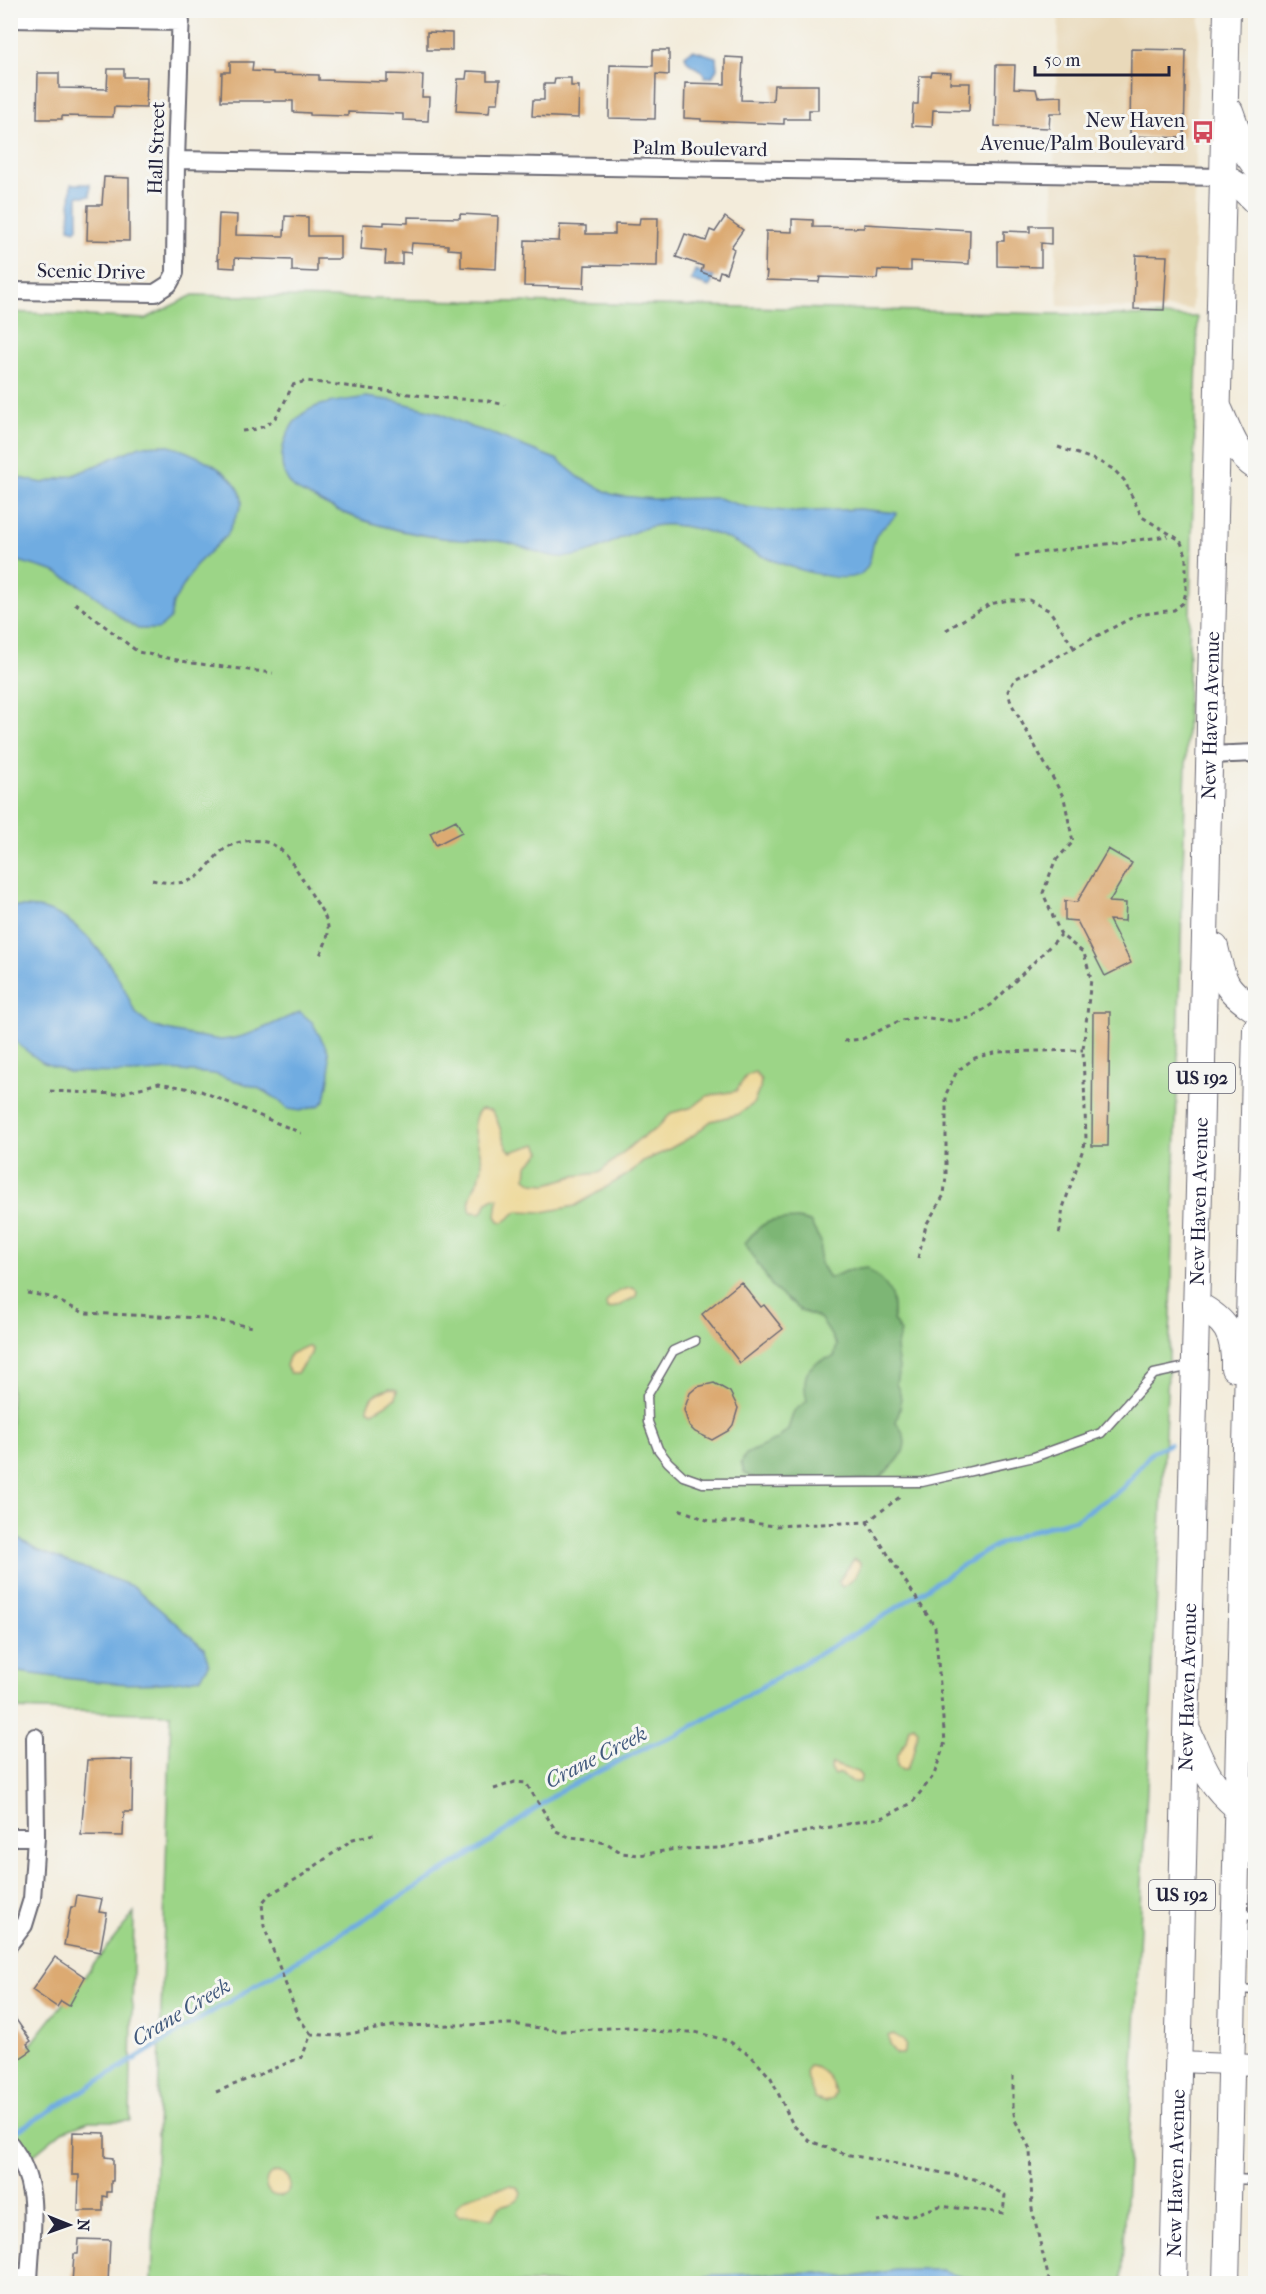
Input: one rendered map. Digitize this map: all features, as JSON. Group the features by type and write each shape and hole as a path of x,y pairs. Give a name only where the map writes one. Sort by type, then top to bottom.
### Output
{"main road":[{"name":"New Haven Avenue","path":"1173,2283 1227,10"},
{"path":"1225,97 1244,150 1256,167"},
{"path":"1224,177 1242,188 1256,202"},
{"path":"1218,405 1237,448 1256,467"},
{"path":"1207,912 1223,979 1236,998 1256,1010"},
{"name":"US 192","path":"1226,2283 1228,2179 1243,2064 1247,1808 1243,1574 1250,1539 1256,1029"},
{"path":"1196,1304 1216,1314 1228,1331 1233,1344 1230,1508 1243,1574"},
{"path":"1186,1728 1210,1780 1220,1793 1247,1808"},
{"path":"1174,2251 1187,2283"}],"street":[{"path":"10,19 181,16"},
{"name":"Hall Street","path":"169,284 175,273 181,16"},
{"name":"Palm Boulevard","path":"176,160 1224,177"},
{"name":"Scenic Drive","path":"10,291 154,293 169,284"},
{"path":"1209,755 1256,753"},
{"path":"10,1943 24,1925 32,1899 36,1837 35,1737"},
{"path":"10,1837 36,1837"},
{"path":"1178,2062 1243,2064"},
{"path":"14,2148 29,2175 33,2195 29,2278 14,2283"}],"lane":[{"path":"695,1341 673,1351 646,1396 648,1422 658,1449 683,1476 703,1483 922,1482 1034,1457 1101,1433 1154,1374 1195,1365"},
{"path":"1228,2179 1256,2180"}],"path":[{"path":"242,430 261,429 278,415 292,385 306,381 440,398 484,400 505,405"},
{"path":"1058,447 1098,461 1113,469 1124,480 1142,518 1180,540 1186,555 1186,592 1183,603 1174,609 1137,615 1015,679 1008,691 1011,703 1064,798 1073,842 1055,861 1044,893 1061,934 1084,952 1091,979 1083,1050 1086,1140 1063,1208 1059,1236"},
{"path":"1015,556 1170,535"},
{"path":"946,630 990,604 1009,600 1029,600 1050,611 1074,648"},
{"path":"75,603 138,652 192,663 273,673"},
{"path":"152,880 174,884 196,877 225,848 240,841 256,840 281,849 326,918 329,936 320,955"},
{"path":"844,1041 862,1039 901,1020 921,1017 951,1022 970,1018 991,1005 1061,934"},
{"path":"918,1258 926,1225 944,1195 946,1094 957,1071 975,1058 998,1052 1083,1050"},
{"path":"50,1091 118,1094 159,1083 201,1091 301,1133"},
{"path":"27,1293 50,1297 84,1313 203,1318 253,1327"},
{"path":"676,1508 712,1522 747,1522 774,1526 867,1522 922,1482"},
{"path":"494,1789 515,1782 526,1783 556,1831 568,1837 590,1839 608,1844 622,1852 639,1855 676,1849 720,1848 884,1817 912,1803 934,1775 945,1742 935,1627 867,1522"},
{"path":"378,1833 353,1839 300,1877 270,1894 262,1903 264,1926 298,2017 311,2034 336,2036 393,2026 513,2024 560,2031 629,2027 664,2032 695,2032 729,2040 752,2057 771,2078 793,2125 810,2141 845,2154 974,2179 1005,2195 1003,2213 940,2206 912,2215 877,2221"},
{"path":"216,2092 302,2057 311,2034"},
{"path":"1013,2076 1015,2120 1030,2149 1032,2209 1050,2283"}],"shaded area":[{"path":"1059,11 1200,11 1192,309 1058,306 1053,182"},
{"path":"1251,1816 1256,1816 1256,2035 1247,2035"}],"green space":[{"path":"193,295 1198,317 1171,1314 1122,2283 152,2283 171,1714 11,1709 11,312 145,319"},
{"path":"798,1219 810,1222 821,1242 820,1263 829,1278 849,1270 867,1268 881,1280 891,1296 893,1320 901,1332 896,1348 899,1368 896,1384 901,1403 896,1422 905,1440 902,1454 877,1480 756,1479 745,1474 741,1463 746,1454 778,1439 788,1429 794,1411 807,1401 805,1384 808,1371 818,1362 834,1357 837,1345 821,1319 800,1310 773,1288 745,1243 757,1229 768,1222"},
{"path":"134,1913 130,2121 89,2121 62,2131 11,2173 11,2070"}],"sand":[{"path":"755,1072 761,1080 753,1104 739,1114 711,1121 691,1137 643,1161 630,1173 575,1206 543,1212 518,1211 504,1222 499,1221 496,1216 498,1199 494,1198 487,1202 480,1213 471,1212 470,1200 482,1169 474,1127 477,1114 481,1109 491,1110 498,1121 507,1148 511,1152 537,1144 541,1152 527,1166 526,1178 533,1183 547,1184 574,1176 599,1173 639,1139 656,1129 671,1113 693,1107 707,1096 736,1091 746,1076"},
{"path":"633,1288 637,1291 636,1297 607,1309 606,1303 614,1294"},
{"path":"307,1346 312,1349 311,1354 297,1373 290,1373 286,1366 290,1354"},
{"path":"390,1388 397,1390 396,1398 373,1412 368,1410 372,1398"},
{"path":"854,1559 860,1562 859,1569 852,1580 842,1587 838,1582"},
{"path":"914,1725 918,1730 912,1758 906,1770 902,1770 897,1766 897,1756 906,1741 909,1727"},
{"path":"832,1764 857,1772 861,1776 860,1782 850,1782 841,1773 834,1775 830,1770"},
{"path":"893,2034 903,2040 906,2045 903,2054 896,2054 889,2045 888,2036"},
{"path":"809,2066 819,2069 829,2079 835,2093 832,2099 824,2102 815,2099 806,2074"},
{"path":"278,2172 283,2173 289,2179 289,2189 283,2195 278,2196 273,2195 267,2189 266,2184 267,2179 273,2173"},
{"path":"508,2186 517,2187 521,2192 520,2196 516,2201 499,2207 492,2219 472,2215 459,2216 455,2211 462,2200 469,2196"}],"water":[{"path":"693,50 716,57 717,69 712,77 704,77 702,72 688,62 685,55"},
{"path":"71,184 90,184 90,196 78,196 78,228 76,230 69,228"},
{"path":"695,270 714,277 710,287 691,281"},
{"path":"366,397 395,401 437,412 488,432 558,460 580,478 611,494 653,499 718,498 746,507 793,512 859,509 897,513 876,536 866,569 853,577 825,576 808,572 753,552 730,539 698,529 673,525 645,528 594,551 566,557 550,556 499,541 460,540 401,531 363,520 326,505 295,488 284,472 282,456 285,440 300,416 326,403"},
{"path":"164,445 187,452 225,473 240,493 242,504 227,535 196,565 173,603 170,619 159,629 138,629 78,584 53,571 11,559 11,476 43,483 74,475 140,446"},
{"path":"10,906 43,909 69,921 80,930 91,940 109,964 136,1012 143,1020 155,1027 221,1040 231,1039 252,1033 300,1012 312,1022 328,1051 330,1073 325,1100 320,1105 300,1111 288,1109 277,1099 258,1088 214,1074 170,1070 134,1073 68,1072 42,1062 20,1046 11,1035"},
{"path":"10,1533 37,1550 134,1587 204,1648 209,1665 200,1678 177,1682 129,1684 11,1671"},
{"path":"896,2270 941,2270 987,2283 701,2283 704,2277 712,2275 818,2273 848,2278"}],"building":[{"path":"427,32 452,33 452,50 427,50"},
{"path":"1131,49 1186,50 1184,138 1130,136"},
{"path":"653,50 669,50 669,75 656,74 655,119 609,118 610,65 653,66"},
{"path":"725,57 743,58 741,100 773,101 774,85 818,85 818,110 809,110 809,119 784,119 784,124 701,121 701,119 684,118 685,83 725,84"},
{"path":"230,62 253,62 252,71 319,75 319,80 387,82 387,74 423,75 422,97 429,97 428,121 403,120 403,114 348,112 348,116 310,115 310,113 293,112 293,101 221,101 222,72 230,72"},
{"path":"996,65 1015,65 1014,88 1036,89 1038,97 1062,96 1062,113 1050,113 1049,128 995,126"},
{"path":"108,69 124,69 124,77 147,77 146,108 114,107 113,117 62,116 62,119 37,119 38,73 59,73 59,88 107,89"},
{"path":"467,71 487,72 487,80 500,80 498,103 490,103 489,113 456,111 458,79 466,79"},
{"path":"932,72 951,73 950,83 970,83 969,111 933,110 932,127 912,126 913,104 918,104 919,76 931,76"},
{"path":"555,78 571,78 571,86 579,86 578,118 532,116 533,100 544,100 544,84 554,84"},
{"path":"104,177 129,178 129,241 87,240 88,205 102,205"},
{"path":"219,214 237,215 236,235 284,236 285,216 308,217 308,236 340,236 340,259 317,259 317,272 292,271 292,260 235,258 235,268 219,267 219,259 217,260"},
{"path":"460,214 498,216 496,269 461,267 461,250 448,249 448,245 412,243 411,253 402,252 402,264 385,264 386,251 361,249 363,224 408,223 408,217 460,218"},
{"path":"725,217 743,230 731,247 734,249 726,273 720,271 718,278 701,272 703,266 676,257 685,234 706,241 710,230 715,232"},
{"path":"640,218 658,218 657,266 585,265 584,288 524,286 525,240 559,241 560,225 586,226 586,234 615,234 615,224 639,225"},
{"path":"792,219 813,220 813,227 864,228 864,224 970,230 969,264 911,261 911,271 878,270 877,279 820,277 819,282 766,280 766,231 792,232"},
{"path":"1030,226 1051,226 1051,244 1041,243 1041,267 997,266 997,241 1004,241 1004,231 1030,232"},
{"path":"1136,255 1167,256 1164,310 1134,309"},
{"path":"456,820 462,832 436,845 430,833"},
{"path":"1108,849 1132,863 1109,902 1126,903 1125,921 1109,920 1131,963 1105,976 1077,921 1065,920 1065,901 1077,902"},
{"path":"1093,1012 1110,1012 1108,1146 1092,1146"},
{"path":"741,1282 761,1307 764,1305 783,1329 740,1363 702,1314"},
{"path":"714,1383 730,1392 738,1408 733,1425 728,1431 712,1440 695,1432 689,1426 684,1410 690,1393 697,1387"},
{"path":"87,1760 133,1760 132,1812 124,1812 123,1836 81,1835"},
{"path":"77,1895 102,1899 99,1912 107,1913 100,1952 64,1945 71,1907 75,1907"},
{"path":"55,1957 85,1977 69,2006 61,2001 57,2007 32,1990"},
{"path":"10,2011 31,2041 27,2044 32,2050 10,2065"},
{"path":"73,2132 105,2133 105,2157 113,2158 113,2181 111,2181 111,2192 107,2192 107,2197 103,2196 103,2211 78,2211 79,2175 72,2175"},
{"path":"79,2239 110,2240 108,2283 72,2283 74,2254 78,2254"}],"waterway":[{"name":"Crane Creek","path":"10,2135 489,1843 560,1791 649,1746 677,1735 868,1626 1003,1542 1034,1530 1076,1519 1122,1489 1152,1452 1169,1444"}],"place":[{"name":"New Haven Avenue/Palm Boulevard","path":"1203,132"}]}
